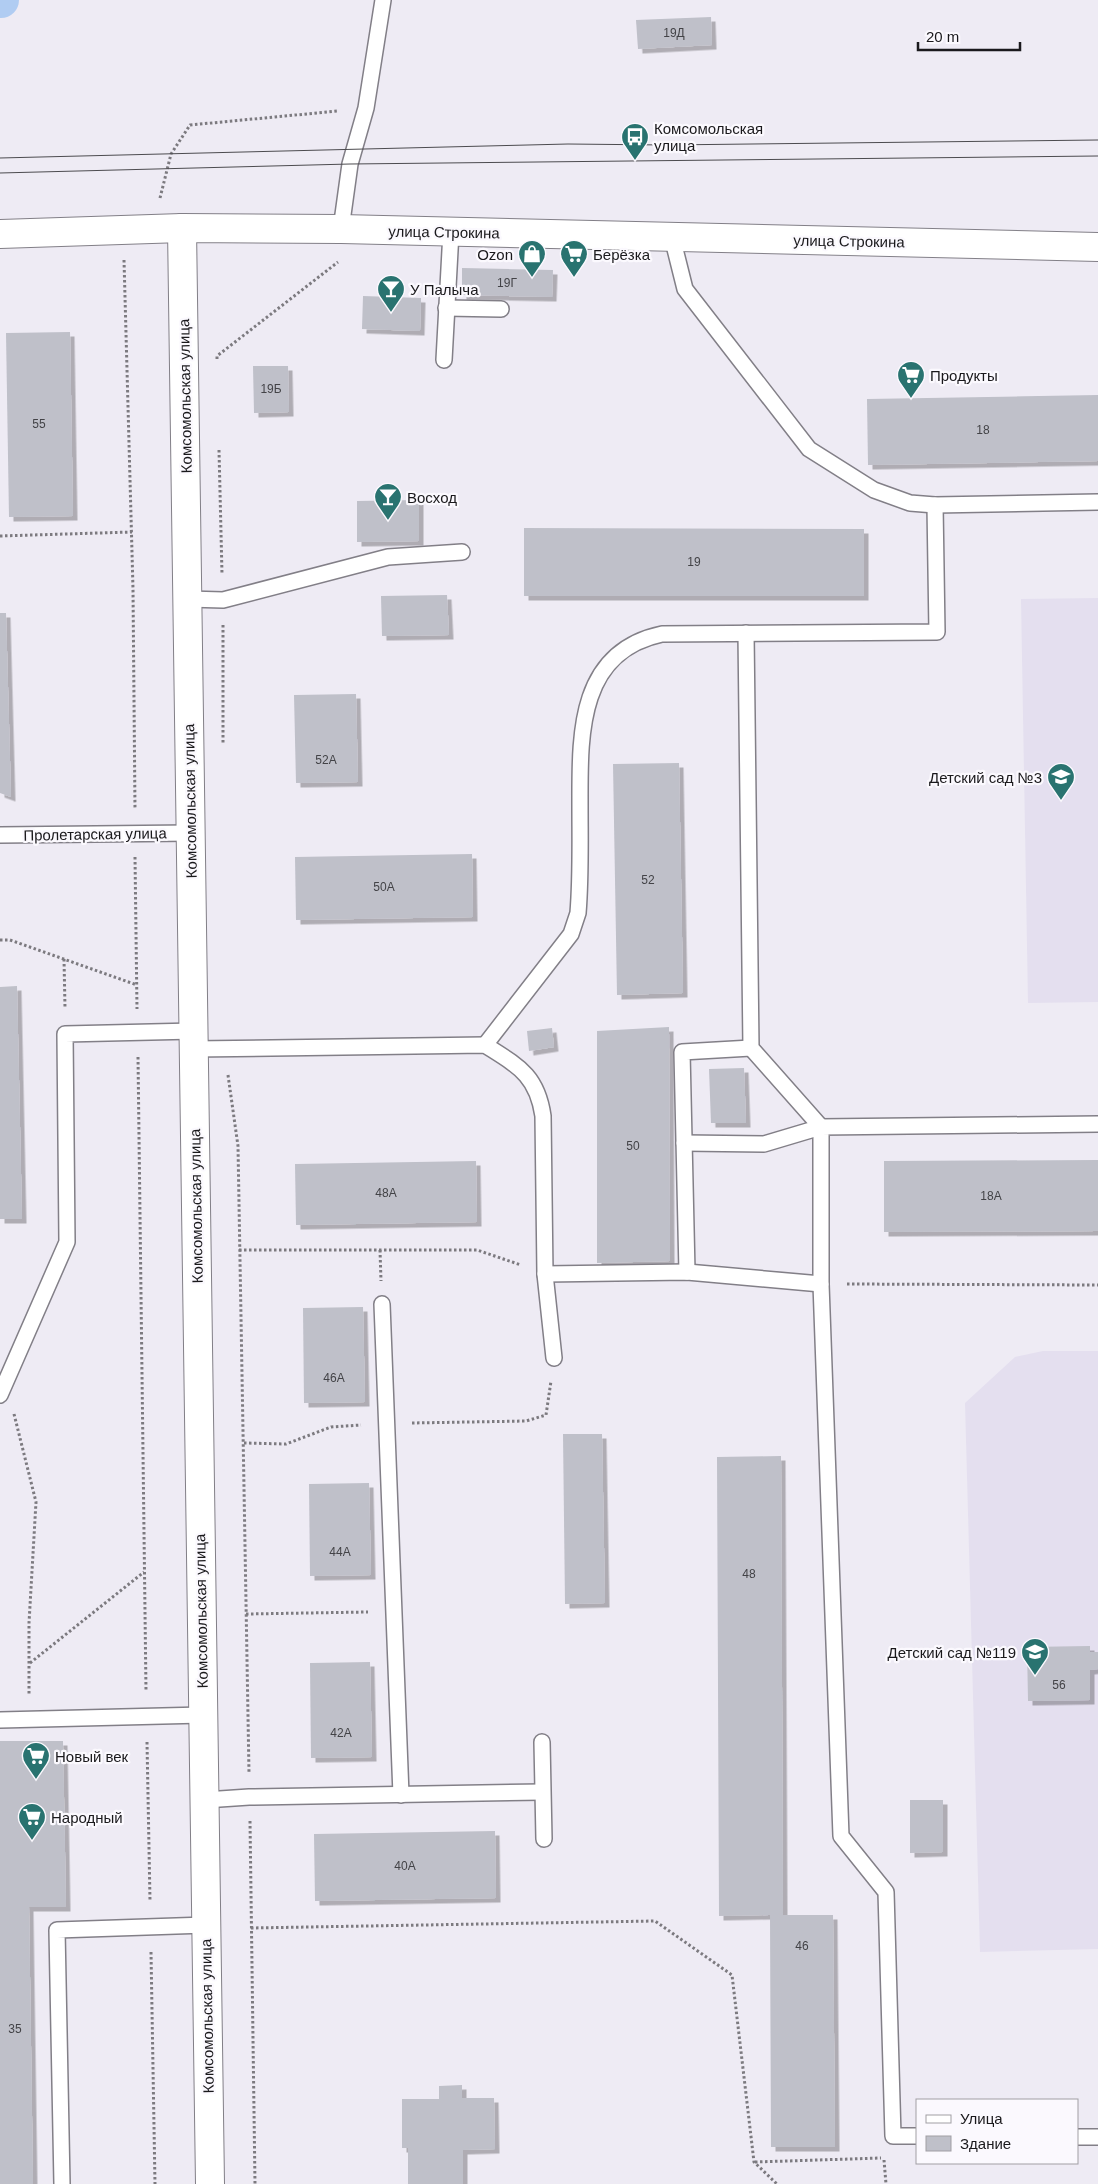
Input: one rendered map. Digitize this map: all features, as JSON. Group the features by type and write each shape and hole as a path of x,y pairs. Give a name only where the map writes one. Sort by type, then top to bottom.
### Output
{"street":[{"name":"улица Строкина","path":"0,234 182,228 341,229 1098,247"},
{"name":"Комсомольская улица","path":"182,228 210,2184"}],"lane":[{"path":"341,229 352,148 366,108 382,0"},
{"path":"444,360 451,232"},
{"path":"672,237 685,289 809,449 874,490 910,503 935,505 1098,502"},
{"path":"446,308 501,309"},
{"path":"485,1045 571,934 578,913 580,740 596,681 609,662 642,638 662,634 937,632 935,505"},
{"path":"188,599 223,600 388,557 462,552"},
{"path":"746,633 751,1048 820,1126 821,1284 841,1836 886,1892 893,2136 916,2136"},
{"name":"Пролетарская улица","path":"0,836 191,833"},
{"path":"3,1388 67,1242 65,1034 137,1032 194,1040 224,1049 485,1045 520,1067 532,1081 540,1096 543,1116 545,1274 554,1358"},
{"path":"687,1272 682,1052 751,1048"},
{"path":"684,1143 764,1144 820,1126 1098,1124"},
{"path":"545,1274 687,1272 821,1284"},
{"path":"382,1304 392,1611 401,1794"},
{"path":"0,1720 203,1715"},
{"path":"542,1742 544,1839"},
{"path":"205,1800 249,1797 542,1792"},
{"path":"62,2184 57,1930 206,1925"},
{"path":"1078,2137 1098,2137"}],"path":[{"path":"160,200 172,154 190,124 366,108"},
{"path":"217,366 217,356 348,254 341,229"},
{"path":"123,230 132,532 146,1716 155,2184"},
{"path":"219,444 224,750"},
{"path":"0,536 132,532"},
{"path":"0,940 10,940 137,985"},
{"path":"64,959 65,1034"},
{"path":"224,1049 238,1146 255,2184"},
{"path":"239,1250 477,1250 545,1274"},
{"path":"821,1284 1098,1285"},
{"path":"244,1443 286,1444 331,1427 526,1421 546,1415 554,1358"},
{"path":"3,1388 36,1502 29,1664 29,1719"},
{"path":"29,1664 144,1572"},
{"path":"246,1614 392,1611"},
{"path":"252,1928 655,1921 732,1975 754,2162 777,2184"},
{"path":"754,2162 884,2158"}],"shaded area":[{"name":"Детский сад №3","path":"1098,598 1098,1002 1028,1003 1021,599"},
{"name":"Детский сад №119","path":"1043,1351 1098,1351 1098,1949 980,1952 965,1403 1015,1357"}],"building":[{"path":"711,17 712,45 638,49 636,20"},
{"path":"462,268 553,270 552,297 462,295"},
{"name":"У Палыча","path":"363,296 421,298 420,331 362,329"},
{"path":"70,332 73,516 9,517 6,333"},
{"path":"253,366 288,366 289,412 254,413"},
{"path":"1098,395 1098,461 868,465 867,399"},
{"name":"Восход","path":"419,500 419,541 357,542 357,501"},
{"path":"524,528 864,529 864,596 524,596"},
{"path":"447,595 449,635 382,636 381,596"},
{"path":"0,613 6,613 11,797 0,793"},
{"path":"356,694 358,782 296,783 294,695"},
{"path":"679,763 683,993 617,995 613,764"},
{"path":"472,854 473,917 296,920 295,857"},
{"path":"17,986 22,1219 0,1219 0,987"},
{"path":"669,1027 670,1261 597,1263 597,1031"},
{"path":"552,1028 554,1047 529,1051 527,1031"},
{"path":"744,1068 746,1123 711,1123 709,1069"},
{"path":"1098,1160 1098,1231 884,1232 884,1161"},
{"path":"476,1161 477,1222 296,1225 295,1164"},
{"path":"363,1307 365,1402 304,1403 303,1308"},
{"path":"563,1434 602,1434 605,1603 565,1604"},
{"path":"781,1456 783,1915 833,1915 835,2147 771,2147 770,1915 719,1916 717,1457"},
{"path":"369,1483 371,1575 310,1576 309,1484"},
{"path":"1090,1646 1090,1652 1098,1652 1098,1669 1090,1670 1090,1700 1028,1701 1027,1647"},
{"path":"370,1662 372,1757 311,1758 310,1663"},
{"path":"0,1741 63,1741 66,1907 29,1907 33,2184 0,2184"},
{"path":"910,1800 943,1800 943,1852 910,1853"},
{"path":"495,1831 496,1898 315,1901 314,1834"},
{"path":"462,2085 462,2098 494,2098 495,2149 463,2150 463,2184 408,2184 408,2148 402,2148 402,2099 439,2099 439,2086"}],"tram line":[{"path":"0,158 568,144 665,145 1098,140"},
{"path":"0,173 350,164 1098,156"}],"place":[{"name":"Комсомольская улица","path":"635,161"},
{"name":"Ozon","path":"532,278"},
{"name":"Берёзка","path":"574,278"},
{"name":"У Палыча","path":"391,313"},
{"name":"Продукты","path":"911,399"},
{"name":"Восход","path":"388,521"},
{"name":"Детский сад №3","path":"1061,801"},
{"name":"Детский сад №119","path":"1035,1676"},
{"name":"Новый век","path":"36,1780"},
{"name":"Народный","path":"32,1841"}]}
